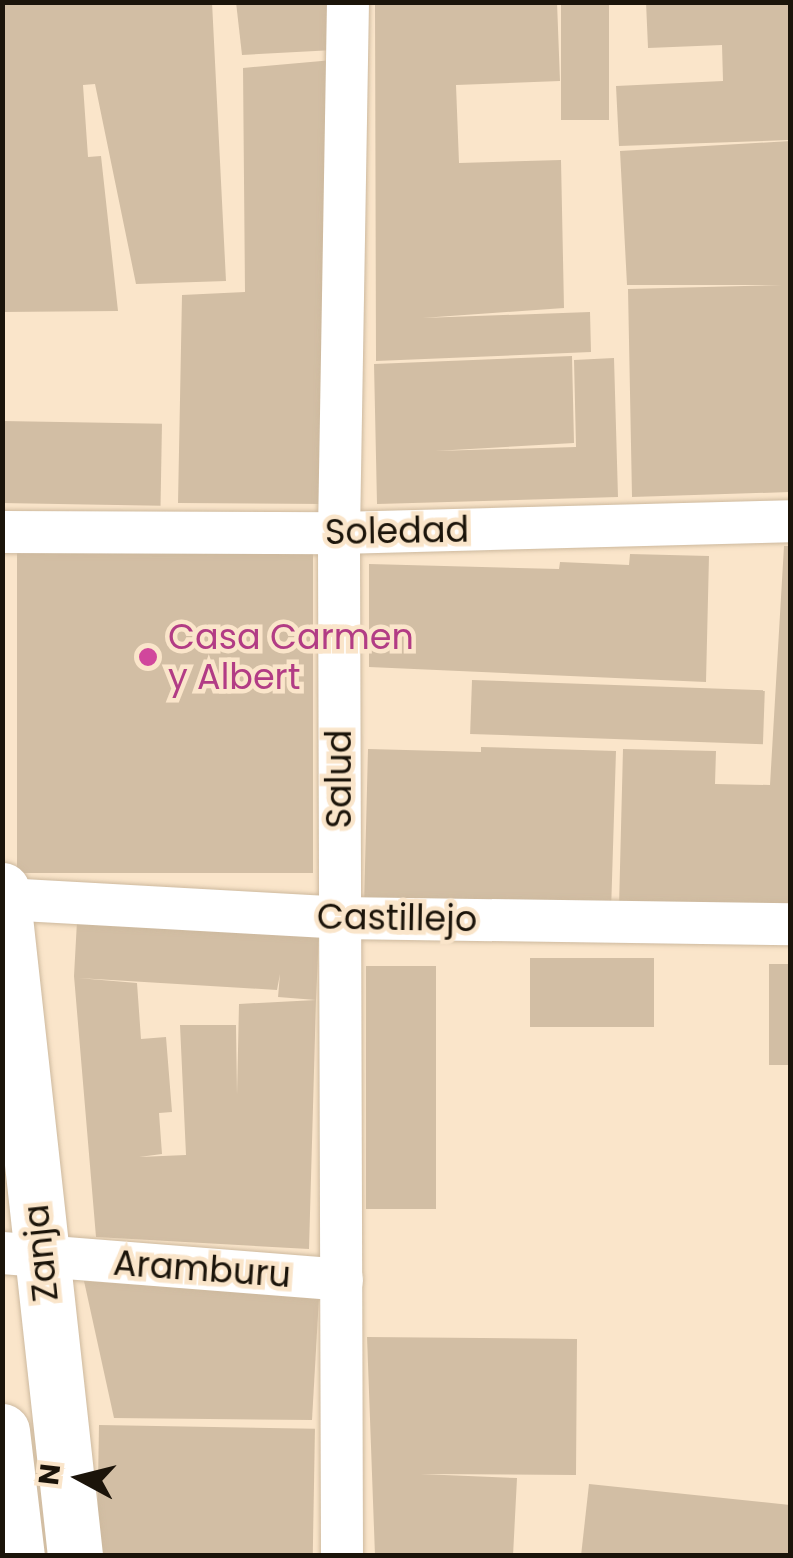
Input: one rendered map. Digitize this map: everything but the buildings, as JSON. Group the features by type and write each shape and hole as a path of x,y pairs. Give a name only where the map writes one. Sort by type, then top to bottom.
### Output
{"main road":[{"name":"Zanja","path":"2,890 22,1254 75,1556"},
{"path":"2,1430 17,1556"}],"street":[{"name":"Salud","path":"342,1556 339,533 348,2"},
{"name":"Soledad","path":"2,532 339,533 790,521"},
{"name":"Castillejo","path":"4,899 340,918 790,924"},
{"name":"Aramburu","path":"22,1254 342,1280"}],"place":[{"name":"Casa Carmen y Albert","path":"148,657"}]}
